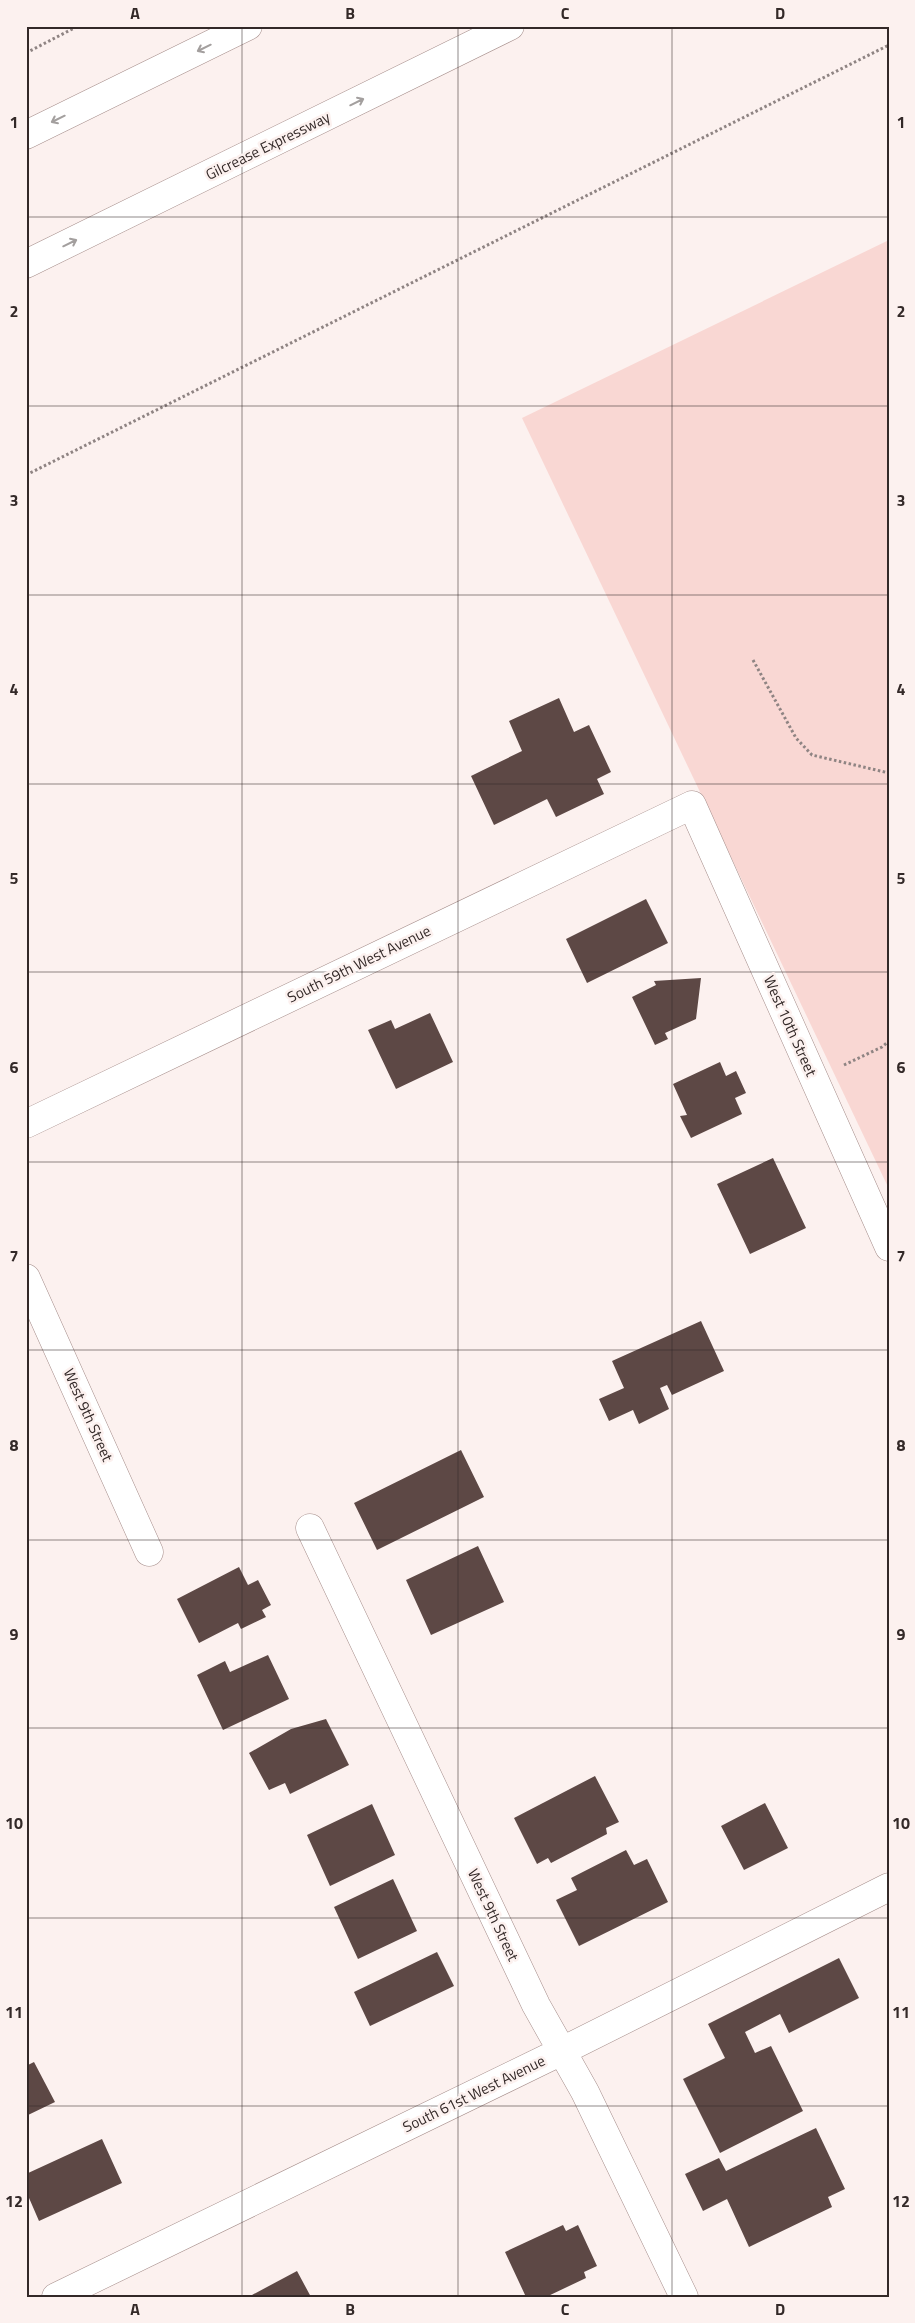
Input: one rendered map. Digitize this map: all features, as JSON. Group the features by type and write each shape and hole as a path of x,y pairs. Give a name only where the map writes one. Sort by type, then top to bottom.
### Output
{"main road":[{"path":"26,135 248,26"},
{"name":"Gilcrease Expressway","path":"26,264 510,26"},
{"name":"West 10th Street","path":"692,805 889,1248"},
{"name":"South 59th West Avenue","path":"26,1124 692,805"},
{"name":"West 9th Street","path":"26,1278 149,1552"},
{"name":"West 9th Street","path":"310,1528 536,2005 585,2092 684,2297"},
{"name":"South 61st West Avenue","path":"56,2297 562,2051 889,1887"}],"path":[{"path":"26,52 78,26"},
{"path":"26,475 889,45"},
{"path":"753,660 796,738 812,755 889,773"},
{"path":"813,1078 865,1056 889,1041"}],"shaded area":[{"path":"889,240 889,1189 522,418"}],"building":[{"path":"559,698 574,732 589,725 611,772 597,779 604,794 556,817 547,799 494,825 471,776 522,751 509,721"},
{"path":"646,899 668,943 587,983 566,939"},
{"path":"701,978 696,1019 665,1033 668,1039 655,1045 632,997 656,985 654,981"},
{"path":"430,1013 453,1062 396,1089 368,1030 391,1020 395,1029"},
{"path":"720,1062 726,1076 736,1071 746,1093 735,1098 742,1114 691,1138 680,1116 687,1115 673,1084"},
{"path":"773,1158 806,1228 750,1254 717,1184"},
{"path":"701,1321 724,1371 672,1395 667,1385 660,1388 669,1409 639,1424 633,1410 609,1421 599,1399 624,1388 612,1361"},
{"path":"461,1450 484,1497 377,1550 354,1503"},
{"path":"478,1546 504,1602 431,1635 406,1580"},
{"path":"239,1567 248,1585 258,1580 271,1605 262,1610 266,1617 241,1629 238,1623 199,1643 177,1599"},
{"path":"268,1655 289,1699 223,1730 197,1675 225,1661 230,1672"},
{"path":"326,1719 349,1765 290,1794 285,1783 269,1790 249,1753 291,1729"},
{"path":"595,1776 619,1822 606,1828 607,1834 551,1863 548,1858 537,1864 514,1818"},
{"path":"765,1803 788,1848 744,1870 721,1826"},
{"path":"372,1804 395,1855 330,1886 307,1835"},
{"path":"626,1850 634,1865 647,1859 668,1902 579,1946 556,1900 577,1890 571,1878"},
{"path":"393,1879 417,1931 358,1959 334,1907"},
{"path":"437,1952 454,1986 370,2026 354,1992"},
{"path":"839,1958 859,1998 789,2033 780,2014 745,2032 755,2053 771,2046 803,2111 720,2153 683,2079 725,2058 708,2024"},
{"path":"34,2062 55,2102 26,2116 26,2066"},
{"path":"816,2128 845,2189 828,2197 832,2207 749,2247 727,2199 703,2211 685,2174 719,2158 726,2171"},
{"path":"102,2139 122,2183 39,2221 26,2191 26,2174"},
{"path":"563,2225 566,2231 578,2225 597,2266 584,2272 586,2278 546,2297 526,2297 505,2252"},
{"path":"297,2271 311,2297 253,2297 252,2295"}]}
